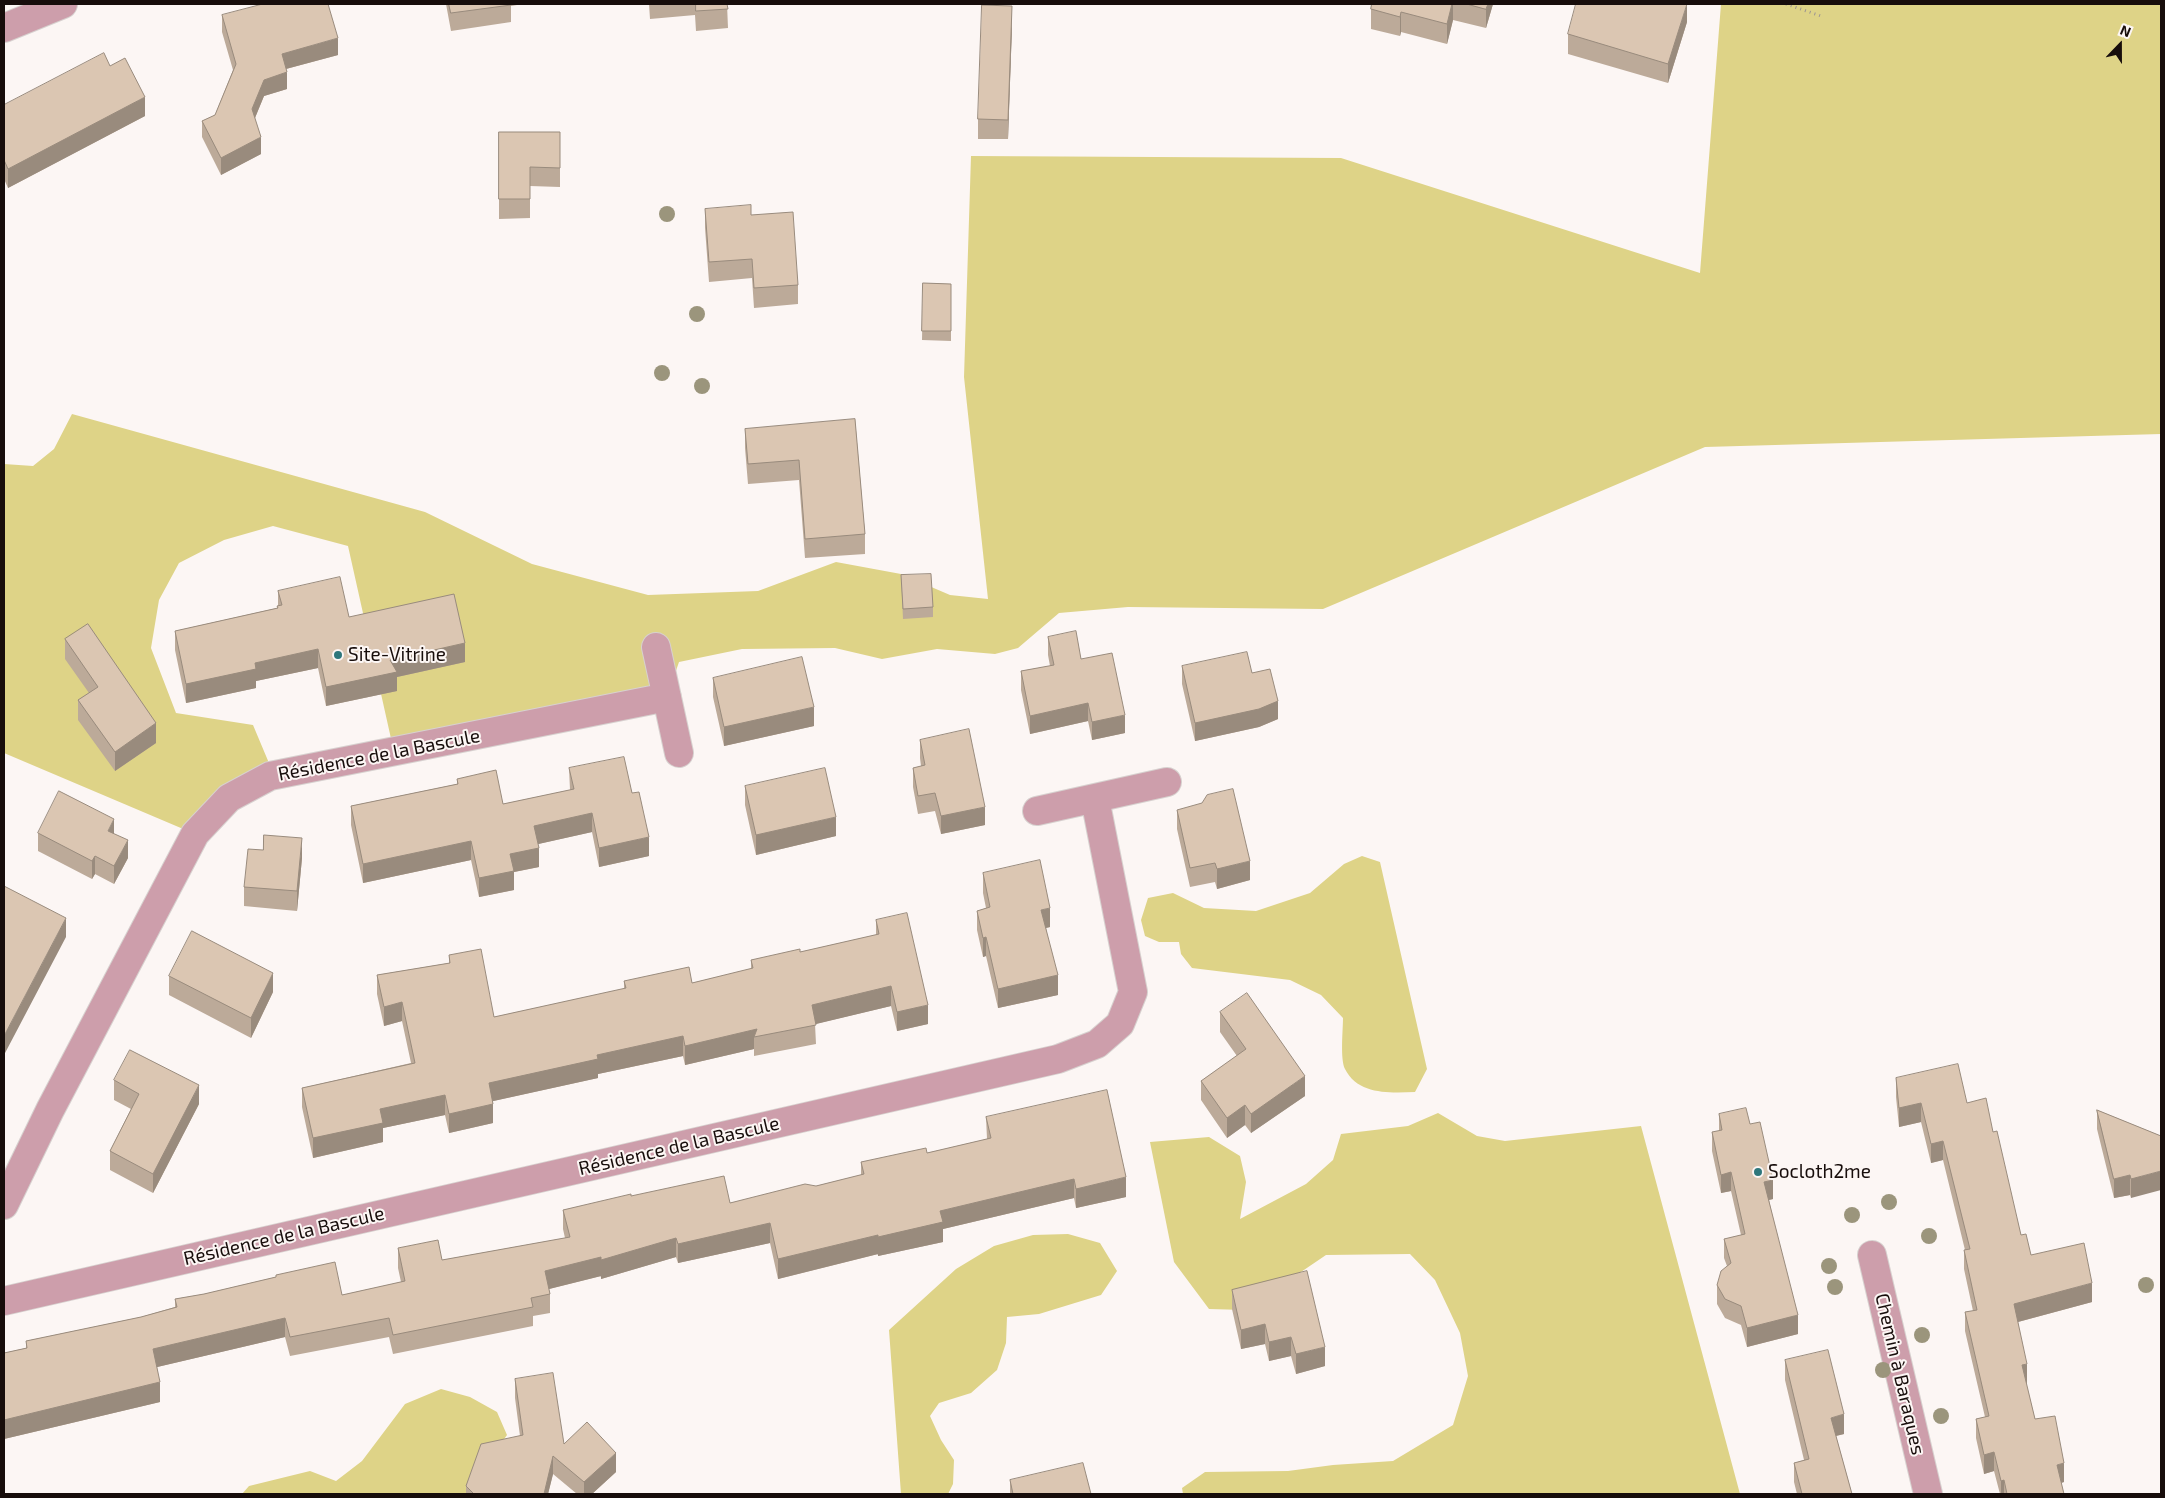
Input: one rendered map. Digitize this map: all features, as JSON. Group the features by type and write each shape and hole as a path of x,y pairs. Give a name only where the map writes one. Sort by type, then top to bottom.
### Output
{"street":[{"path":"4,28 63,4"},
{"path":"656,647 679,753"},
{"name":"Résidence de la Bascule","path":"4,1205 50,1110 195,834 230,798 270,776 667,698"},
{"path":"1037,811 1167,782"},
{"name":"Résidence de la Bascule","path":"4,1301 1058,1058 1097,1044 1120,1024 1133,992 1095,799"},
{"name":"Chemin à Baraques","path":"1872,1255 1928,1494"}],"path":[{"path":"1786,4 1821,16"}],"shaded area":[{"path":"1721,4 2161,4 2161,434 1705,447 1323,609 1128,607 1059,613 1018,648 995,654 937,649 882,659 835,648 742,649 679,662 667,697 394,752 348,546 273,526 224,540 179,563 159,600 151,648 176,713 253,725 274,775 195,834 4,753 4,464 33,466 54,449 72,414 425,512 532,564 648,595 758,591 836,562 901,574 950,595 988,599 964,377 971,156 1341,158 1700,273"},
{"path":"1362,856 1380,862 1427,1069 1415,1092 1376,1091 1358,1084 1351,1077 1343,1064 1343,1018 1321,995 1290,980 1192,968 1181,954 1179,942 1159,942 1145,936 1141,920 1148,898 1173,893 1204,908 1256,911 1310,893 1344,864"},
{"path":"1438,1113 1477,1136 1505,1141 1641,1126 1740,1494 1183,1494 1182,1488 1205,1472 1288,1471 1333,1465 1393,1461 1453,1425 1468,1376 1460,1333 1435,1280 1410,1254 1326,1255 1245,1310 1209,1309 1174,1262 1150,1142 1209,1137 1240,1156 1246,1182 1240,1219 1306,1184 1333,1160 1341,1134 1408,1126"},
{"path":"1068,1234 1100,1243 1117,1271 1101,1295 1039,1314 1007,1317 1006,1343 997,1370 971,1393 939,1403 930,1416 941,1440 954,1460 953,1484 948,1494 901,1494 889,1330 956,1269 994,1246 1033,1235"},
{"path":"441,1389 470,1397 497,1412 507,1435 494,1453 473,1494 242,1494 249,1486 310,1471 336,1481 362,1461 405,1404"}],"building":[{"path":"263,4 328,4 338,38 282,54 287,72 264,80 252,109 261,137 221,158 202,121 215,115 236,64 222,15"},
{"path":"449,4 511,4 511,5 451,13"},
{"path":"696,4 727,4 728,9 696,11"},
{"path":"1372,4 1452,4 1447,24 1401,12 1400,17 1371,9"},
{"path":"1467,4 1488,4 1486,9"},
{"path":"1576,4 1687,4 1668,64 1568,34"},
{"path":"982,5 1012,6 1008,120 978,119"},
{"path":"104,53 110,66 125,58 145,97 8,169 4,160 4,105"},
{"path":"499,132 560,132 560,168 530,167 530,199 499,199"},
{"path":"751,205 751,215 793,212 798,285 754,288 752,259 709,262 705,209"},
{"path":"923,283 951,284 951,331 922,331"},
{"path":"855,419 865,534 805,539 799,460 748,464 745,429"},
{"path":"931,574 933,607 903,609 901,575"},
{"path":"340,577 349,617 454,594 465,643 390,660 397,672 326,687 318,649 255,663 256,669 186,684 175,631 278,608 277,606 282,605 278,591"},
{"path":"88,624 156,723 115,752 78,700 98,687 65,639"},
{"path":"1076,631 1081,659 1112,653 1125,715 1092,722 1088,703 1030,716 1021,671 1054,665 1048,637"},
{"path":"1247,652 1252,673 1270,669 1278,701 1259,709 1195,723 1182,666"},
{"path":"802,657 814,707 724,727 713,678"},
{"path":"969,729 985,807 941,816 935,793 918,796 913,768 925,765 920,740"},
{"path":"624,757 632,793 639,792 649,837 599,848 592,813 534,826 539,848 510,854 514,871 479,878 471,841 363,864 351,806 458,784 457,779 496,770 503,804 574,789 569,768"},
{"path":"825,768 836,817 756,835 745,786"},
{"path":"1233,789 1250,861 1217,869 1215,863 1190,868 1177,810 1202,803 1207,795"},
{"path":"59,791 114,819 108,831 128,840 114,866 95,856 92,861 38,833"},
{"path":"264,835 302,838 297,891 244,887 248,849 263,850"},
{"path":"1040,860 1050,908 1041,910 1058,975 998,989 986,937 983,938 977,911 990,907 983,873"},
{"path":"4,886 66,918 4,1036"},
{"path":"907,913 928,1005 897,1012 891,986 812,1005 816,1025 754,1037 757,1029 685,1046 683,1036 597,1055 598,1059 489,1083 493,1104 449,1114 445,1095 380,1109 383,1123 313,1138 302,1088 415,1063 402,1002 384,1007 377,975 450,963 449,955 481,949 494,1017 626,988 624,981 689,967 692,983 753,968 751,960 800,949 800,952 879,934 876,920"},
{"path":"192,931 273,973 251,1018 169,976"},
{"path":"1247,993 1305,1076 1251,1114 1245,1105 1227,1118 1201,1081 1246,1049 1220,1012"},
{"path":"130,1050 199,1085 153,1174 110,1151 139,1094 114,1080"},
{"path":"1958,1064 1967,1103 1986,1098 1993,1132 1997,1131 2021,1235 2026,1234 2031,1255 2084,1243 2092,1283 2014,1304 2027,1364 2022,1365 2035,1419 2055,1416 2064,1463 2057,1465 2064,1494 2007,1494 2004,1480 2001,1481 1994,1452 1984,1455 1976,1419 1989,1416 1965,1312 1977,1310 1964,1250 1970,1249 1943,1141 1931,1144 1921,1103 1899,1108 1896,1078"},
{"path":"1107,1090 1126,1177 1076,1189 1074,1179 940,1211 943,1222 878,1237 878,1235 778,1259 770,1223 678,1244 676,1238 601,1260 601,1257 545,1271 550,1294 531,1298 533,1307 393,1335 389,1318 290,1337 285,1318 153,1349 160,1382 4,1420 4,1353 27,1348 26,1341 141,1317 177,1307 175,1299 204,1294 335,1262 342,1295 405,1281 398,1248 438,1240 442,1260 570,1237 563,1210 631,1194 631,1196 724,1176 730,1203 805,1184 816,1186 864,1174 861,1162 926,1148 927,1153 991,1138 986,1117"},
{"path":"1746,1108 1750,1124 1760,1122 1773,1180 1764,1182 1798,1315 1747,1328 1741,1306 1725,1299 1717,1285 1721,1271 1731,1263 1724,1239 1745,1234 1731,1172 1721,1175 1712,1132 1722,1130 1719,1114"},
{"path":"2097,1110 2161,1136 2161,1171 2131,1179 2130,1175 2114,1179"},
{"path":"1307,1271 1325,1347 1296,1354 1291,1337 1269,1342 1265,1324 1241,1330 1232,1290"},
{"path":"1828,1350 1844,1414 1831,1418 1852,1494 1802,1494 1794,1463 1809,1459 1785,1360"},
{"path":"553,1373 564,1444 587,1422 616,1453 584,1482 553,1456 544,1494 474,1494 466,1486 481,1444 523,1435 515,1379"},
{"path":"1083,1463 1091,1494 1013,1494 1010,1480"}],"place":[{"name":"Site-Vitrine","path":"338,655"},
{"name":"Socloth2me","path":"1758,1172"}]}
